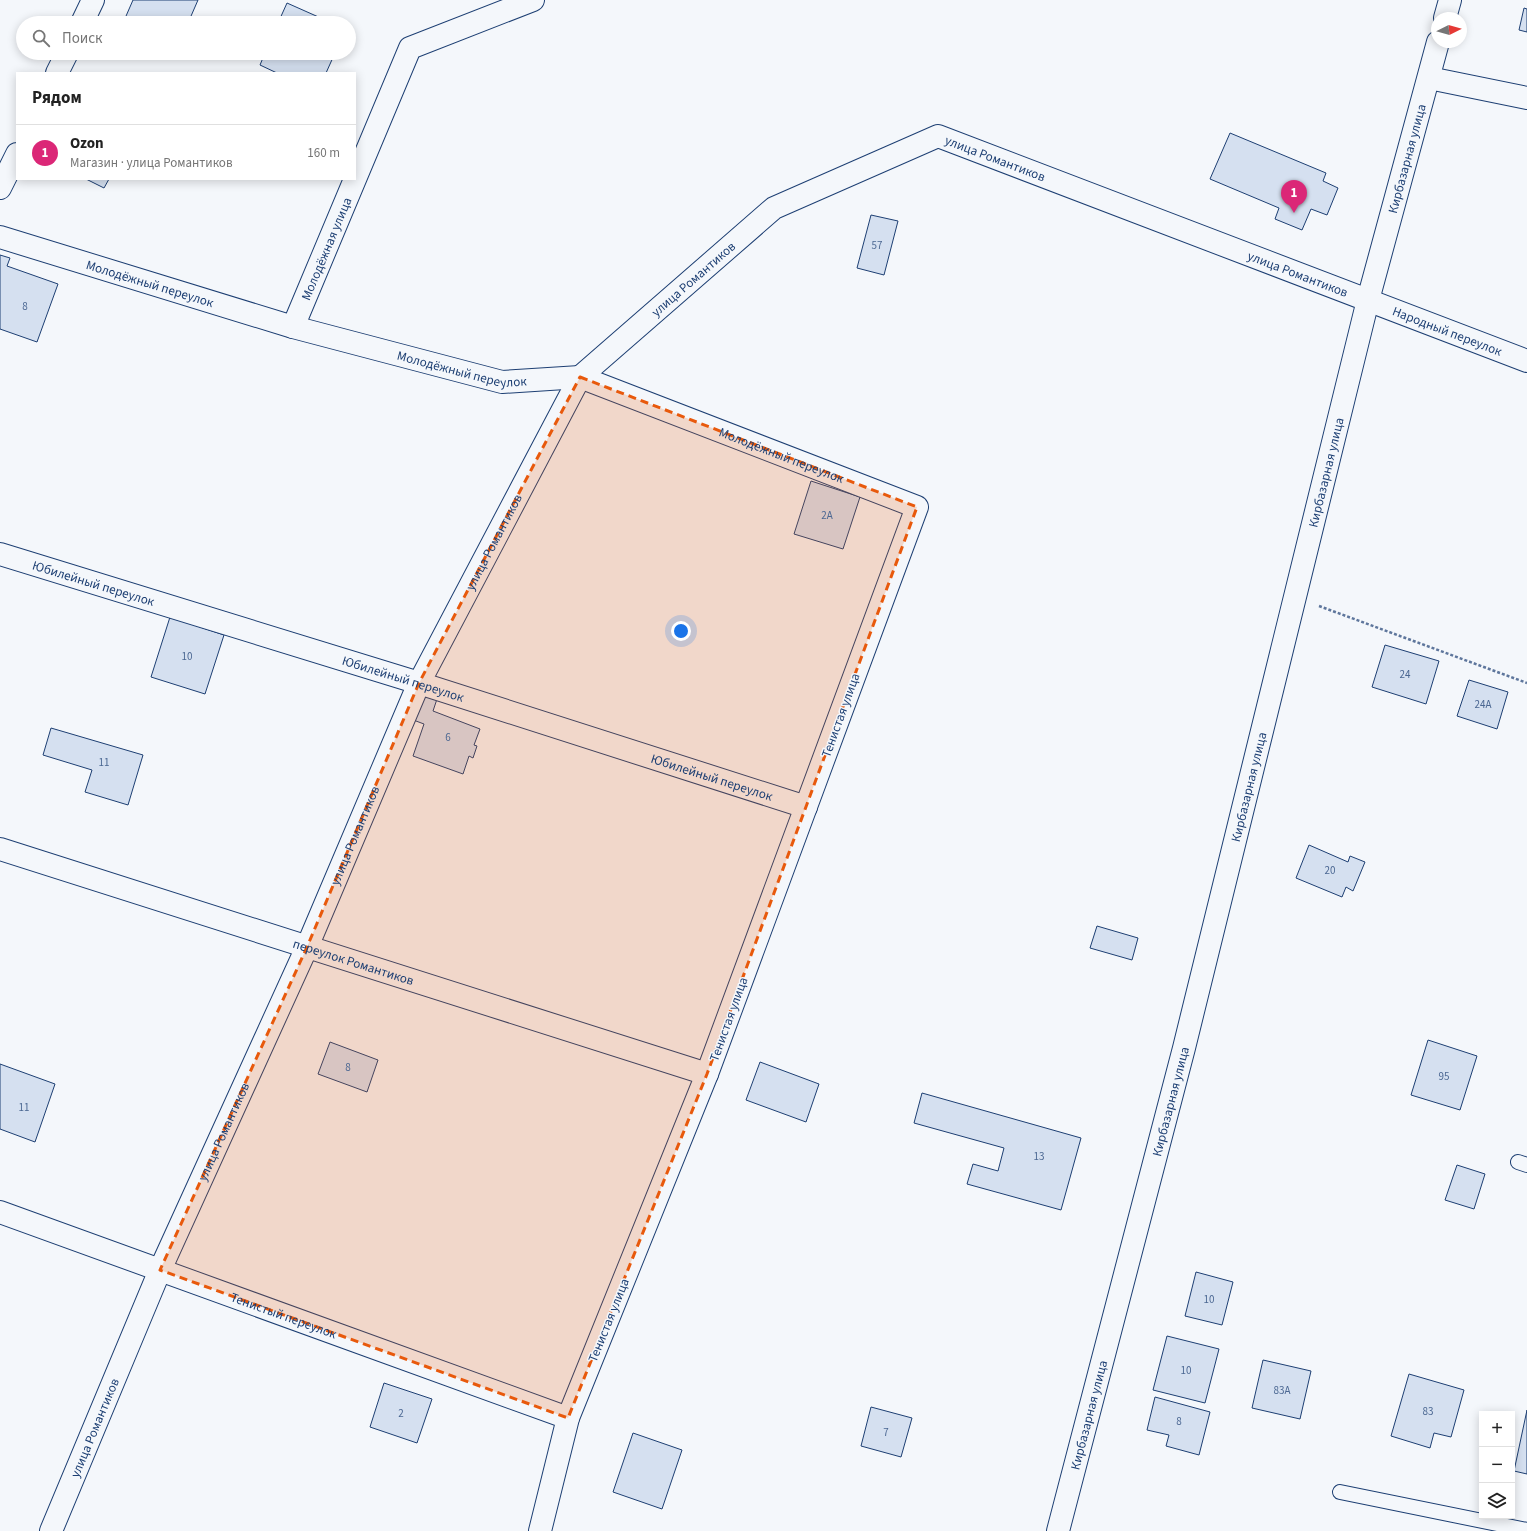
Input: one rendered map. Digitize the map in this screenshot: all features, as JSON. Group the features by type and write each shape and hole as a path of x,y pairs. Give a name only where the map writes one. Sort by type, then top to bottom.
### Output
{"street":[{"path":"86,16 94,0"},
{"name":"Молодёжная улица","path":"356,177 410,48 533,0"},
{"path":"1447,12 1450,0"},
{"name":"Кирбазарная улица","path":"1058,1531 1184,1048 1368,300 1436,48"},
{"path":"58,72 64,60"},
{"path":"1429,78 1527,98"},
{"name":"улица Романтиков","path":"51,1531 160,1270 307,947 419,683 580,377 774,208 938,136 1368,300"},
{"path":"0,188 16,156"},
{"name":"Молодёжная улица","path":"293,328 355,180"},
{"name":"Молодёжный переулок","path":"0,237 293,328 502,382 580,377 917,507"},
{"name":"Народный переулок","path":"1368,300 1527,361"},
{"name":"Тенистая улица","path":"540,1531 568,1418 707,1074 917,507"},
{"name":"Юбилейный переулок","path":"0,554 419,683 806,807"},
{"name":"переулок Романтиков","path":"0,849 707,1074"},
{"name":"Тенистый переулок","path":"0,1212 568,1418"}],"lane":[{"path":"1340,1492 1527,1530"}],"path":[{"path":"1295,597 1527,683"}],"highlighted area":[{"path":"580,377 917,507 707,1074 568,1418 160,1270 307,947 419,683"}],"building":[{"path":"133,0 198,0 191,16 126,16"},
{"path":"287,3 316,16 281,16"},
{"path":"1524,8 1527,9 1527,32 1519,30"},
{"path":"262,60 332,60 326,72 275,72 260,65"},
{"path":"1230,133 1326,173 1323,181 1338,188 1327,215 1311,209 1302,230 1275,219 1279,208 1210,179"},
{"path":"88,180 108,180 104,188"},
{"path":"871,215 898,221 884,275 857,268"},
{"path":"0,255 10,258 7,266 58,284 37,342 0,329"},
{"path":"811,481 860,497 843,549 794,534"},
{"path":"170,617 224,635 205,694 151,677"},
{"path":"1385,645 1439,661 1426,704 1372,687"},
{"path":"1469,680 1508,692 1497,729 1457,716"},
{"path":"418,689 438,696 433,711 480,729 474,745 477,746 473,758 469,756 463,774 413,756 424,724 408,718"},
{"path":"51,728 143,755 128,805 85,792 92,770 43,755"},
{"path":"1309,845 1348,862 1350,856 1365,862 1353,891 1346,887 1342,897 1296,878"},
{"path":"1097,926 1138,938 1132,960 1090,948"},
{"path":"1428,1040 1477,1056 1460,1110 1411,1095"},
{"path":"330,1042 378,1060 367,1092 318,1074"},
{"path":"760,1062 819,1084 806,1122 746,1100"},
{"path":"0,1064 55,1084 35,1142 0,1129"},
{"path":"922,1093 1081,1138 1061,1210 967,1184 973,1164 998,1171 1004,1148 914,1123"},
{"path":"1457,1165 1485,1174 1474,1209 1445,1200"},
{"path":"1196,1272 1233,1282 1222,1325 1185,1316"},
{"path":"1167,1336 1219,1349 1205,1403 1153,1390"},
{"path":"1263,1360 1311,1371 1300,1419 1252,1408"},
{"path":"1409,1374 1464,1390 1451,1437 1434,1433 1430,1448 1391,1436"},
{"path":"384,1383 432,1399 417,1443 370,1427"},
{"path":"1155,1397 1210,1412 1199,1455 1166,1446 1169,1435 1147,1430"},
{"path":"871,1407 912,1418 901,1457 861,1446"},
{"path":"1527,1410 1527,1474 1515,1471"},
{"path":"633,1433 682,1450 662,1509 613,1492"}],"place":[{"name":"Ozon","path":"1294,213"}]}
